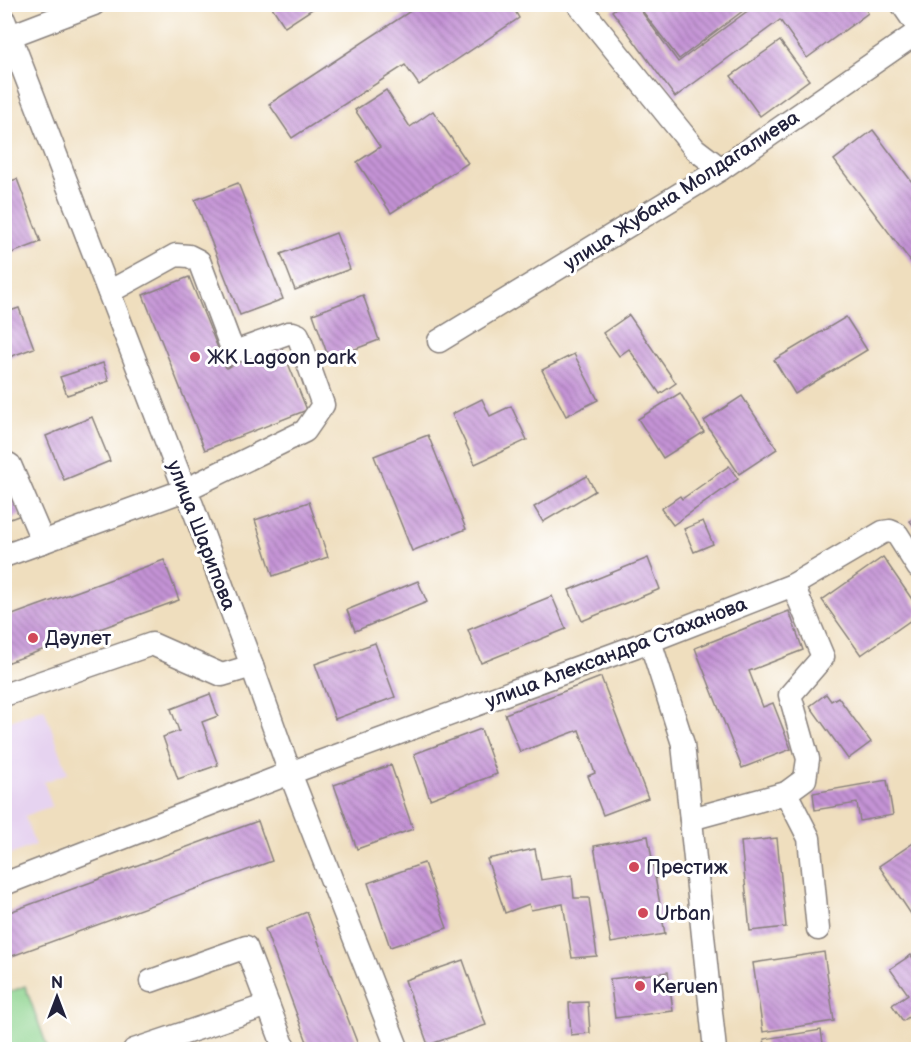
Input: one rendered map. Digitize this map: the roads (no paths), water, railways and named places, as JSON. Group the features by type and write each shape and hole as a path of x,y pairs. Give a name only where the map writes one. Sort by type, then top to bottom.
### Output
{"street":[{"path":"6,24 94,4"},
{"path":"578,4 695,149 721,169"},
{"path":"902,4 918,27"},
{"name":"улица Шарипова","path":"6,24 184,490 192,505 290,773 398,1050"},
{"name":"улица Жубана Молдагалиева","path":"439,342 721,169 918,32"},
{"path":"4,556 184,490 305,431 323,405 298,335 288,333 240,350 233,349 199,261 189,256 176,255 109,292"},
{"path":"4,462 10,465 43,542"},
{"name":"улица Александра Стаханова","path":"4,884 290,773 793,585 882,532 890,531 897,534 918,567"},
{"path":"691,819 786,793 805,778 808,759 790,695 823,657 793,585"},
{"path":"650,640 683,744 715,1050"},
{"path":"4,695 152,644 222,675 252,666"},
{"path":"786,793 809,838 818,929"},
{"path":"152,981 246,947 285,1050"},
{"path":"134,1050 268,1005"}],"place":[{"name":"ЖК Lagoon park","path":"195,357"},
{"name":"Дәулет","path":"33,638"},
{"name":"Престиж","path":"634,867"},
{"name":"Urban","path":"643,913"},
{"name":"Keruen","path":"640,986"}]}
